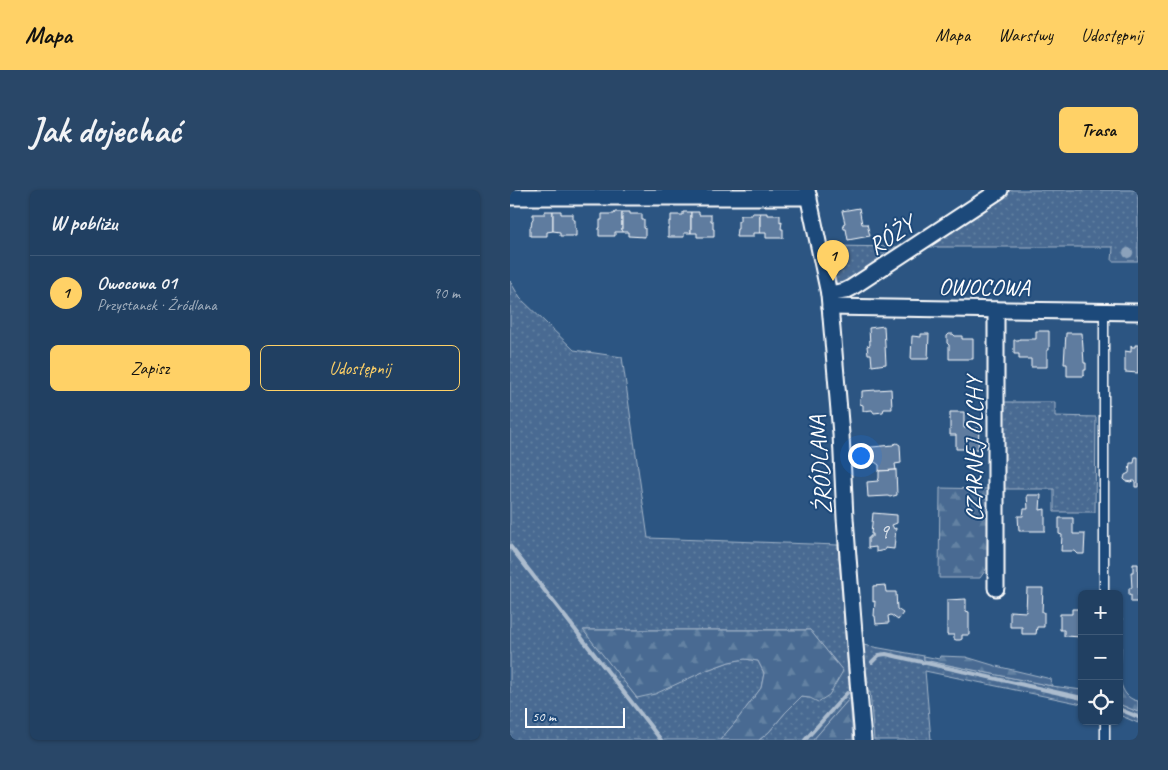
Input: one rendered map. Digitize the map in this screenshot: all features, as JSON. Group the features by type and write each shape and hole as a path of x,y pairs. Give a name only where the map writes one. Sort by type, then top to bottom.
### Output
{"street":[{"name":"RÓŻY","path":"830,301 1000,190"},
{"name":"ŹRÓDLANA","path":"808,194 830,301 863,740"},
{"path":"510,197 808,194"},
{"name":"OWOCOWA","path":"830,301 996,310 1138,312"},
{"name":"CZARNEJ OLCHY","path":"996,310 996,588"}],"lane":[{"path":"1104,312 1104,590"},
{"path":"1105,725 1105,740"}],"green space":[{"path":"1011,190 1138,190 1138,261 1112,261 1113,247 921,247"},
{"path":"833,246 901,247 847,284 837,284 832,267 844,263 842,255 834,256"},
{"path":"510,281 520,298 574,350 622,357 648,538 838,545 850,698 813,740 759,740 769,732 801,697 810,698 843,671 810,630 584,630 637,698 729,662 745,659 758,661 764,673 761,688 720,740 510,740"},
{"path":"1004,402 1055,402 1055,416 1096,417 1095,512 1054,512 1054,489 1004,489"},
{"path":"940,488 988,489 987,568 980,578 939,578"},
{"path":"583,630 810,630 843,671 829,695 818,702 810,698 801,697 769,732 759,740 720,740 761,688 764,673 758,661 745,659 729,662 655,694 637,698"},
{"path":"863,645 924,656 924,660 1078,689 1078,703 925,671 931,740 874,740 870,692 867,692 866,686 868,683"},
{"path":"924,656 939,659 940,656 966,657 1051,679 1052,686 924,660"},
{"path":"1123,688 1126,694 1138,701 1138,712 1123,706"},
{"path":"850,698 853,740 813,740"},
{"path":"1123,706 1138,712 1138,723 1123,717"}],"building":[{"path":"859,208 862,224 867,224 870,236 848,240 846,229 844,229 843,224 845,223 842,211"},
{"path":"545,211 553,211 553,231 547,232 547,236 530,236 533,214 545,214"},
{"path":"553,211 561,211 561,214 573,214 576,236 560,236 560,232 553,231"},
{"path":"615,212 622,212 622,232 615,232 615,236 599,236 602,214 614,214"},
{"path":"622,212 642,214 645,237 628,236 628,232 622,232"},
{"path":"683,212 691,212 691,233 684,233 684,237 668,237 671,215 683,215"},
{"path":"691,212 699,212 699,215 711,215 714,237 697,237 697,233 691,233"},
{"path":"752,213 760,213 760,233 753,233 753,237 736,237 740,215 752,215"},
{"path":"760,213 780,215 783,238 766,238 766,233 760,233"},
{"path":"884,326 886,364 872,366 871,354 868,354 867,346 870,345 869,328"},
{"path":"1036,331 1049,331 1047,367 1031,367 1031,359 1019,359 1019,354 1014,354 1014,340 1036,339"},
{"path":"1066,333 1082,333 1084,363 1086,363 1084,376 1067,376 1067,364 1064,364"},
{"path":"921,334 929,334 928,359 911,359 912,336 921,337"},
{"path":"949,334 962,336 962,339 973,339 973,359 949,359 947,336"},
{"path":"1131,345 1135,347 1135,345 1138,345 1138,373 1125,372 1125,351 1131,352"},
{"path":"891,389 892,409 884,409 883,412 874,413 872,410 863,411 863,405 860,404 862,391"},
{"path":"950,412 964,412 964,428 979,428 978,449 956,449 956,435 950,435"},
{"path":"897,443 900,445 901,463 895,464 896,470 879,471 879,465 875,462 863,463 862,448"},
{"path":"1135,457 1138,457 1138,487 1135,487 1135,481 1131,482 1124,479 1125,475 1129,473 1130,463 1134,463"},
{"path":"896,470 897,495 890,497 868,497 867,482 878,481 879,471"},
{"path":"1027,495 1041,495 1040,510 1045,509 1045,531 1019,531 1018,516 1023,516 1024,509 1028,509"},
{"path":"873,513 897,515 897,523 892,525 894,529 896,528 894,549 885,548 885,550 876,552 876,547 868,548 868,538 873,536 871,534"},
{"path":"1059,518 1073,518 1073,534 1085,534 1084,554 1078,554 1075,551 1061,551 1062,535 1059,534"},
{"path":"1133,564 1138,564 1138,602 1131,602 1131,595 1129,595 1129,588 1132,588 1131,572 1133,572"},
{"path":"885,585 886,592 896,592 897,609 903,613 898,620 891,615 888,616 889,623 876,624 873,586"},
{"path":"1027,588 1043,588 1042,612 1044,612 1044,627 1037,627 1036,634 1022,634 1022,627 1010,627 1010,611 1026,612"},
{"path":"966,599 966,611 969,612 969,635 962,635 962,639 956,640 954,635 947,635 947,600"},
{"path":"1072,609 1078,609 1078,637 1064,636 1064,630 1060,630 1060,614 1072,614"}],"waterway":[{"path":"510,546 661,740"},
{"path":"872,662 879,655 886,654 1078,697"},
{"path":"805,740 847,693"},
{"path":"1123,711 1138,717"}],"place":[{"name":"Owocowa 01","path":"833,281"}]}
